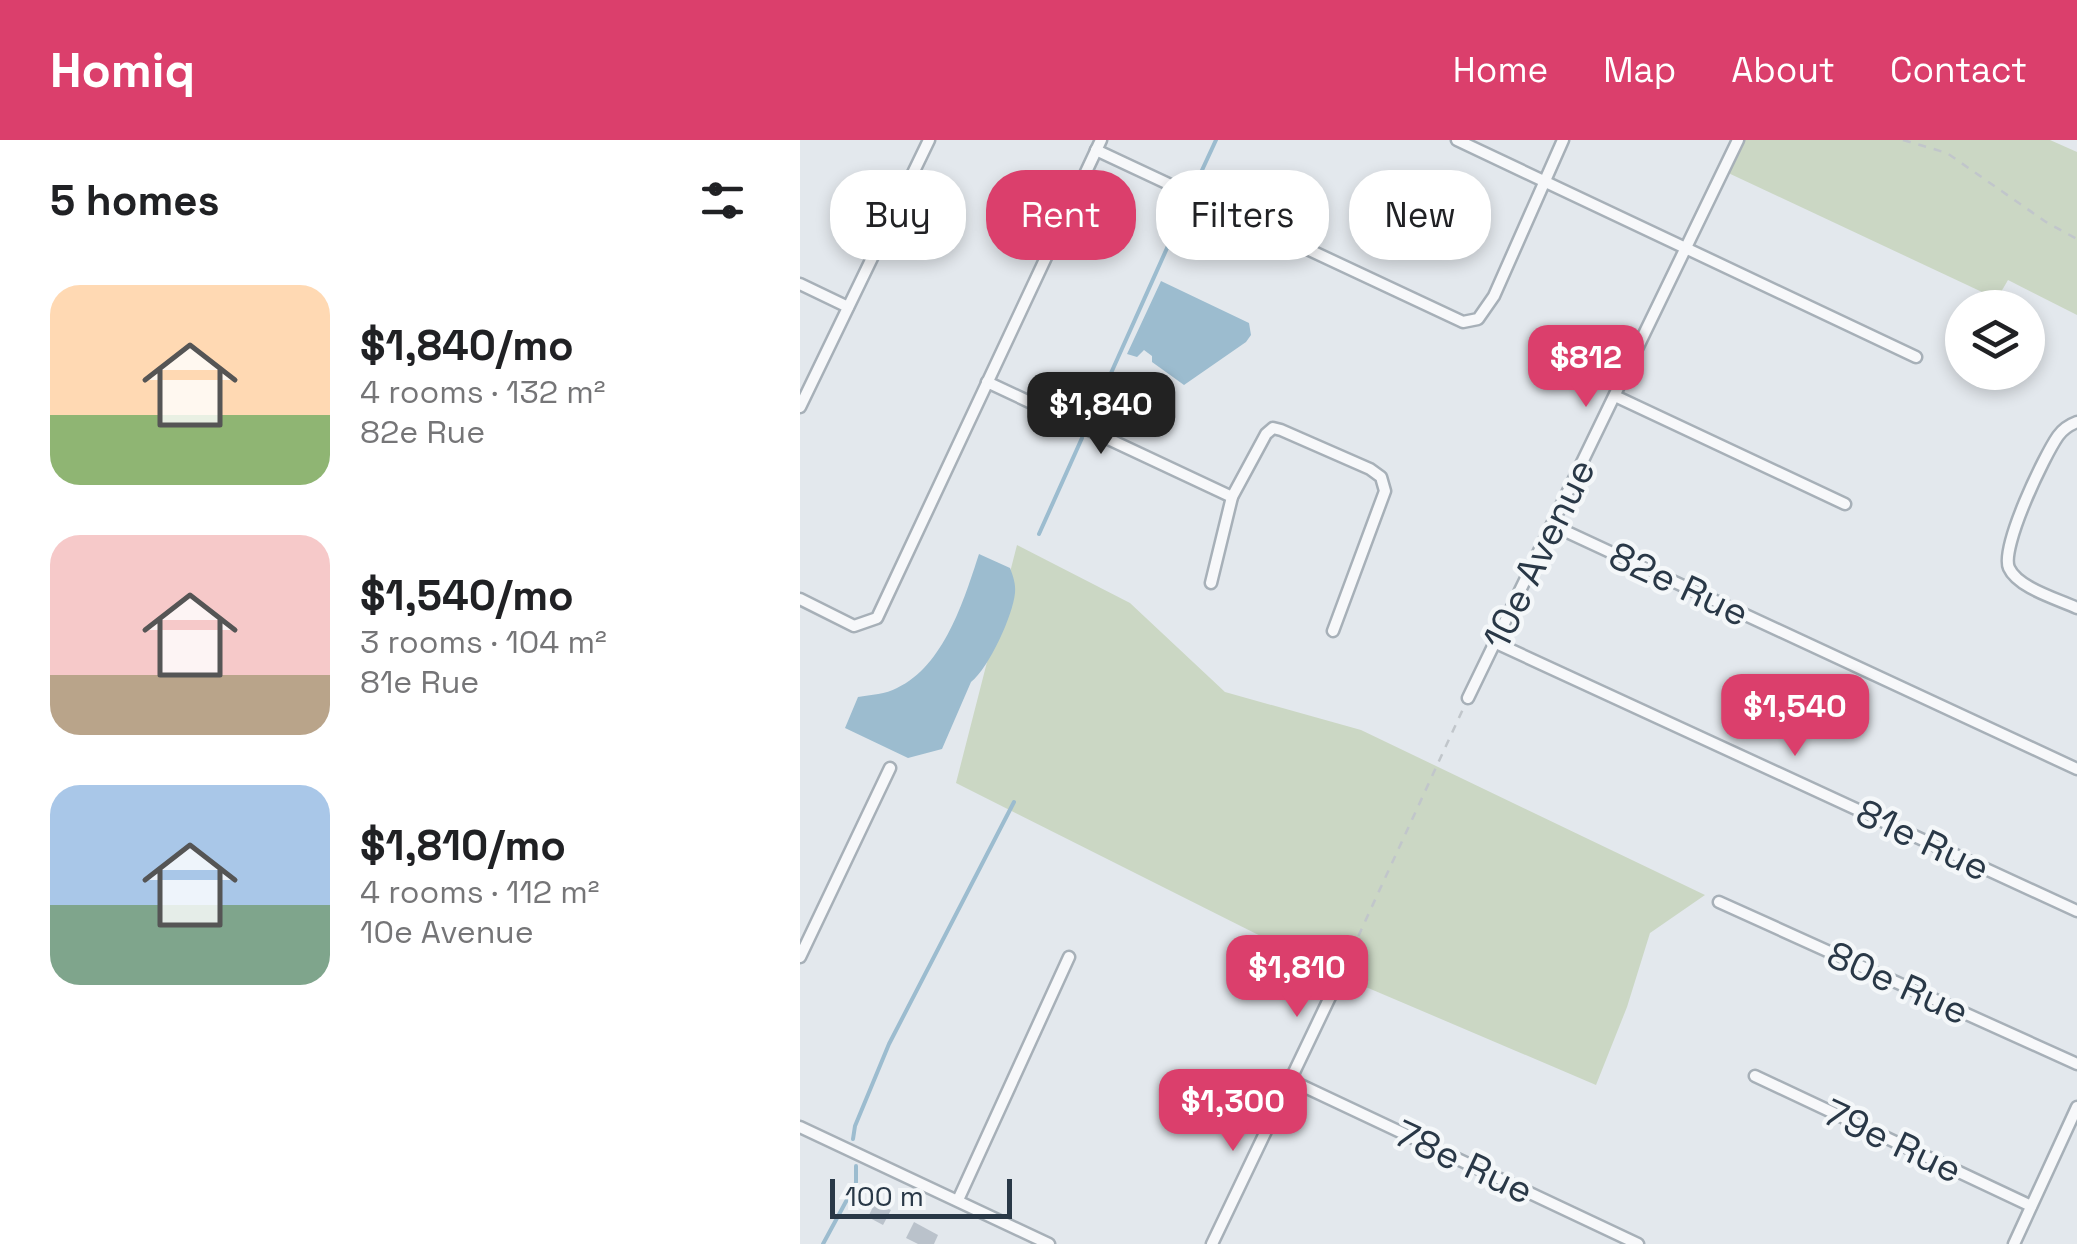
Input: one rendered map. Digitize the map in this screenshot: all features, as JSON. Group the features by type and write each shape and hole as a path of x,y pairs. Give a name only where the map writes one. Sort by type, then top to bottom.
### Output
{"street":[{"path":"800,408 929,140"},
{"path":"1457,140 1916,356"},
{"path":"800,598 854,626 877,618 1099,145 1464,322 1478,318 1494,296 1564,140"},
{"name":"10e Avenue","path":"1468,698 1738,140"},
{"path":"800,284 848,308"},
{"path":"988,382 1232,497"},
{"path":"1616,396 1845,504"},
{"path":"2077,422 2059,434 2032,487 2007,556 2010,570 2019,579 2077,608"},
{"path":"1210,583 1232,497 1273,428 1370,468 1382,478 1385,491 1333,630"},
{"name":"82e Rue","path":"1552,525 2077,769"},
{"name":"81e Rue","path":"1496,643 2077,912"},
{"path":"800,957 890,768"},
{"name":"80e Rue","path":"1719,902 2077,1064"},
{"path":"958,1200 1068,957"},
{"path":"1212,1244 1340,976"},
{"name":"79e Rue","path":"1755,1076 2031,1206"},
{"name":"78e Rue","path":"1290,1080 1638,1244"},
{"path":"2014,1244 2077,1107"},
{"path":"800,1127 1050,1244"}],"path":[{"path":"1903,140 1947,154 2077,239"},
{"path":"1340,976 1468,698"}],"green space":[{"path":"1738,140 2050,140 2077,152 2077,315 2045,299 2045,290 2028,290 2008,280 2002,290 1978,290 1724,171"},
{"path":"1017,545 1130,603 1225,692 1361,730 1705,895 1650,933 1627,1007 1596,1085 1340,976 956,783"}],"water":[{"path":"1161,281 1249,323 1251,335 1246,342 1184,385 1152,362 1152,356 1144,350 1137,357 1127,354"},
{"path":"979,554 1010,568 1015,586 1013,603 999,640 971,682 942,749 908,758 845,728 858,697 893,690 928,664 950,630"}],"building":[{"path":"1136,414 1146,419 1138,437 1127,431"},
{"path":"875,1203 891,1210 883,1225 868,1217"},
{"path":"914,1222 938,1235 934,1244 918,1244 906,1238"}],"waterway":[{"path":"1202,170 1216,140"},
{"path":"1090,420 1162,260"},
{"path":"1039,534 1082,438"},
{"path":"853,1139 889,1044 1014,802"},
{"path":"823,1244 856,1183 856,1166"}]}
